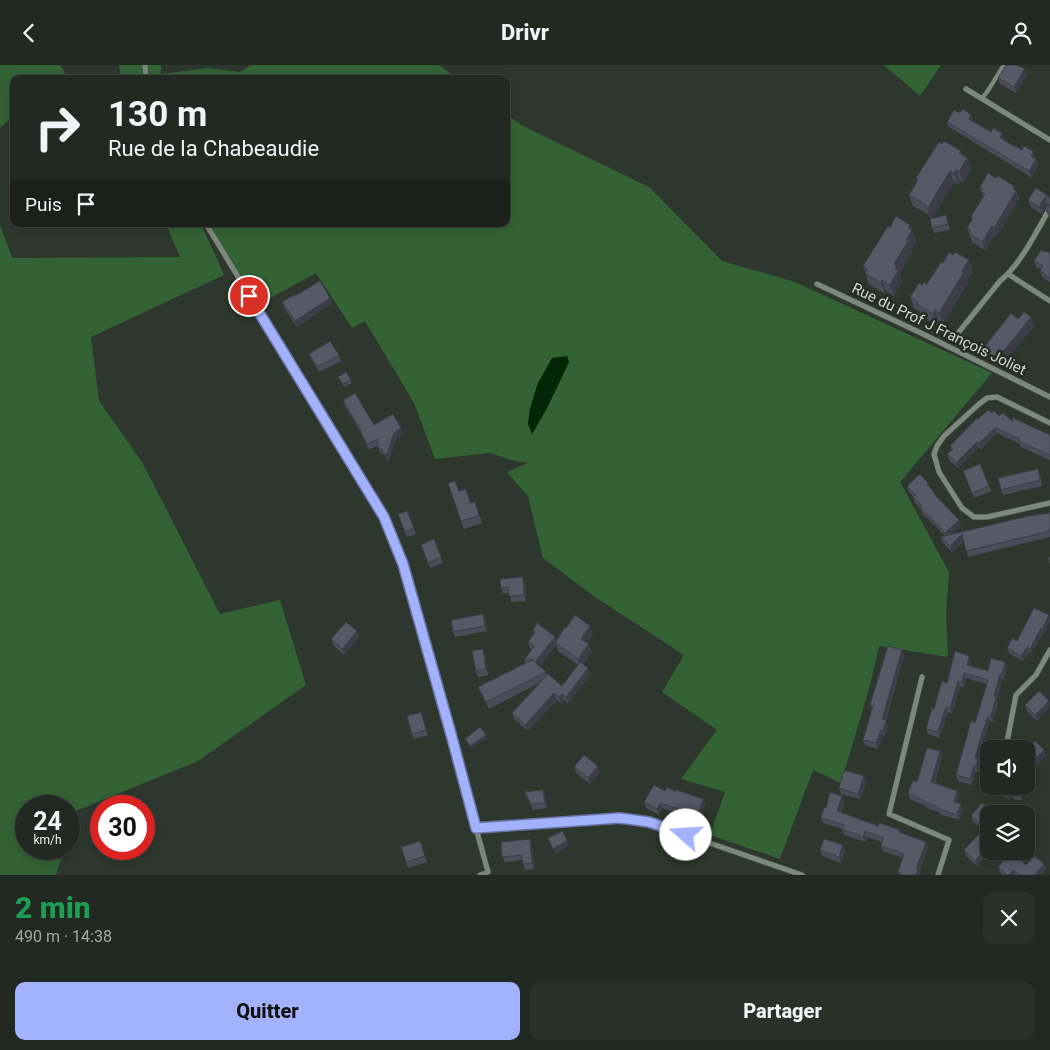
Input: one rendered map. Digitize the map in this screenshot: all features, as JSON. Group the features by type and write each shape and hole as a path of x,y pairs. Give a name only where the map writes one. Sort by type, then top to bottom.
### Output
{"street":[{"path":"966,89 1050,140"},
{"path":"954,338 1000,281 1016,265 1050,208"},
{"path":"208,227 384,517 403,564 451,734 488,872 480,875"},
{"path":"1008,274 1050,301"},
{"name":"Rue du Prof J François Joliet","path":"817,284 1050,397"},
{"path":"1050,423 997,397 987,398 944,436 934,454 939,472 962,508 974,517 987,517 1050,503"},
{"path":"1007,740 1016,695 1036,675 1050,650"},
{"path":"922,677 889,814 949,840 938,875"},
{"path":"476,828 620,818 649,822 802,875"}],"lane":[{"path":"982,98 1004,65"}],"shaded area":[{"path":"0,65 60,65 65,73 63,75 10,75 10,119 0,128"},
{"path":"119,65 161,65 161,74 208,68 240,72 251,65 439,65 453,75 120,75"},
{"path":"884,65 941,65 920,96"},
{"path":"510,117 523,126 649,187 722,261 795,282 992,373 900,482 949,572 946,615 948,657 879,646 869,689 841,783 813,770 780,859 710,835 725,792 681,779 717,730 662,692 684,655 595,597 543,558 528,496 507,472 528,463 490,453 435,459 414,403 365,321 352,328 316,273 256,306 208,227 510,227","holes":["569,362 533,433 528,424 530,409 538,383"]},
{"path":"0,225 12,258 180,257 167,227 202,227 224,275 91,337 99,401 142,462 220,614 280,600 306,685 198,761 115,795 90,795 90,805 80,809 80,795 15,795 15,860 61,860 56,875 0,875"},
{"path":"567,356 569,362 532,434 528,424 530,409 538,383 552,358"}],"building":[{"path":"1006,65 1017,65 1025,69 1014,87 998,78"},
{"path":"963,109 971,115 969,119 991,132 993,128 1002,133 1000,137 1005,141 1022,150 1024,146 1033,151 1031,156 1036,159 1029,171 947,122 954,110 960,113"},
{"path":"944,141 961,151 959,153 967,158 959,172 956,170 954,173 950,171 927,209 926,205 909,195 918,180 916,178 939,142 942,144"},
{"path":"988,173 996,178 998,176 1014,186 1013,189 1016,191 994,228 992,226 982,242 969,233 970,230 967,228 973,218 971,217 985,194 981,192 983,189 980,187"},
{"path":"1036,188 1050,197 1045,197 1039,207 1028,200"},
{"path":"1050,205 1050,213 1046,211"},
{"path":"946,215 948,224 932,228 930,219"},
{"path":"896,216 910,225 908,228 912,230 906,240 908,241 894,264 897,266 895,269 898,271 890,285 882,280 881,283 865,273 867,269 863,266"},
{"path":"1041,250 1050,253 1050,278 1040,271 1043,266 1034,261"},
{"path":"949,252 953,255 955,252 969,260 962,271 964,272 939,313 935,310 933,314 910,297 919,283 922,285 924,282 927,284"},
{"path":"320,281 330,298 295,321 282,302"},
{"path":"1024,312 1031,317 997,359 983,349 1011,313 1018,319"},
{"path":"330,341 339,355 317,367 309,354"},
{"path":"346,372 351,380 343,384 338,377"},
{"path":"355,393 374,425 393,414 401,428 394,433 386,456 382,449 378,448 378,439 367,444 343,400"},
{"path":"988,410 992,413 994,411 999,416 1003,413 1012,421 1013,418 1050,435 1049,455 995,428 979,443 977,442 956,463 947,454 953,449 950,446 977,418"},
{"path":"980,464 989,486 972,493 963,471"},
{"path":"1038,469 1040,480 1001,490 998,478"},
{"path":"920,474 934,494 959,520 945,533 920,507 922,506 913,497 916,495 907,486"},
{"path":"455,481 459,491 466,489 470,503 475,502 479,516 461,521 448,483"},
{"path":"407,511 414,528 405,532 398,514"},
{"path":"1050,513 1050,531 966,551 962,534 950,546 941,537 1028,516"},
{"path":"434,539 441,557 428,563 421,545"},
{"path":"523,577 524,595 509,596 508,587 501,588 500,579"},
{"path":"1034,608 1049,615 1030,649 1027,647 1021,656 1007,648 1012,638 1017,641"},
{"path":"483,614 485,626 453,632 451,620"},
{"path":"575,615 590,626 581,639 589,644 578,659 555,643"},
{"path":"346,622 357,631 342,649 331,639"},
{"path":"537,623 555,637 535,662 546,672 486,702 478,687 532,660 534,661 533,659 524,661 534,646 528,642 535,632 533,630"},
{"path":"888,646 902,650 882,719 886,720 883,731 881,730 876,743 863,740 873,706 870,705"},
{"path":"483,649 486,669 476,671 472,651"},
{"path":"955,651 969,656 967,665 988,671 991,658 1005,662 994,696 996,697 991,716 988,716 975,758 978,759 976,767 974,766 970,779 956,775 971,721 975,723 988,680 964,673 962,682 958,681 950,708 946,707 938,732 926,729 942,681 947,683"},
{"path":"580,662 588,668 566,697 562,694 559,697 554,693 525,725 512,713 548,674 562,686"},
{"path":"1039,691 1049,701 1035,715 1025,705"},
{"path":"421,712 426,730 412,734 407,716"},
{"path":"480,727 486,735 470,746 465,739"},
{"path":"1035,741 1044,750 1035,759"},
{"path":"927,748 940,751 931,782 957,791 954,802 961,804 957,814 937,808 908,793 913,781 917,782"},
{"path":"584,755 598,766 588,778 574,767"},
{"path":"844,770 864,776 858,794 839,788"},
{"path":"654,785 665,791 667,787 676,792 676,790 703,799 697,818 678,811 679,809 660,803 657,809 644,802"},
{"path":"543,790 545,803 531,804 525,792"},
{"path":"830,792 842,796 837,811 878,826 879,823 900,830 899,832 926,842 916,869 918,870 916,875 900,875 901,873 898,872 904,854 881,846 883,838 865,831 863,837 842,829 844,825 821,818"},
{"path":"980,805 980,827 979,823 971,816"},
{"path":"563,831 567,841 553,849 548,838"},
{"path":"980,835 980,855 975,861 964,850"},
{"path":"530,839 532,863 523,864 522,855 502,857 501,842"},
{"path":"824,839 843,845 839,857 820,850"},
{"path":"420,841 425,856 406,862 401,847"},
{"path":"1035,856 1044,864 1034,875 1019,875 1013,870 1007,875 998,867 1004,860 1021,860 1026,865 1031,860 1035,860"}],"route":[{"path":"249,296 384,517 403,564 476,828 620,818 649,822 686,835"}]}
